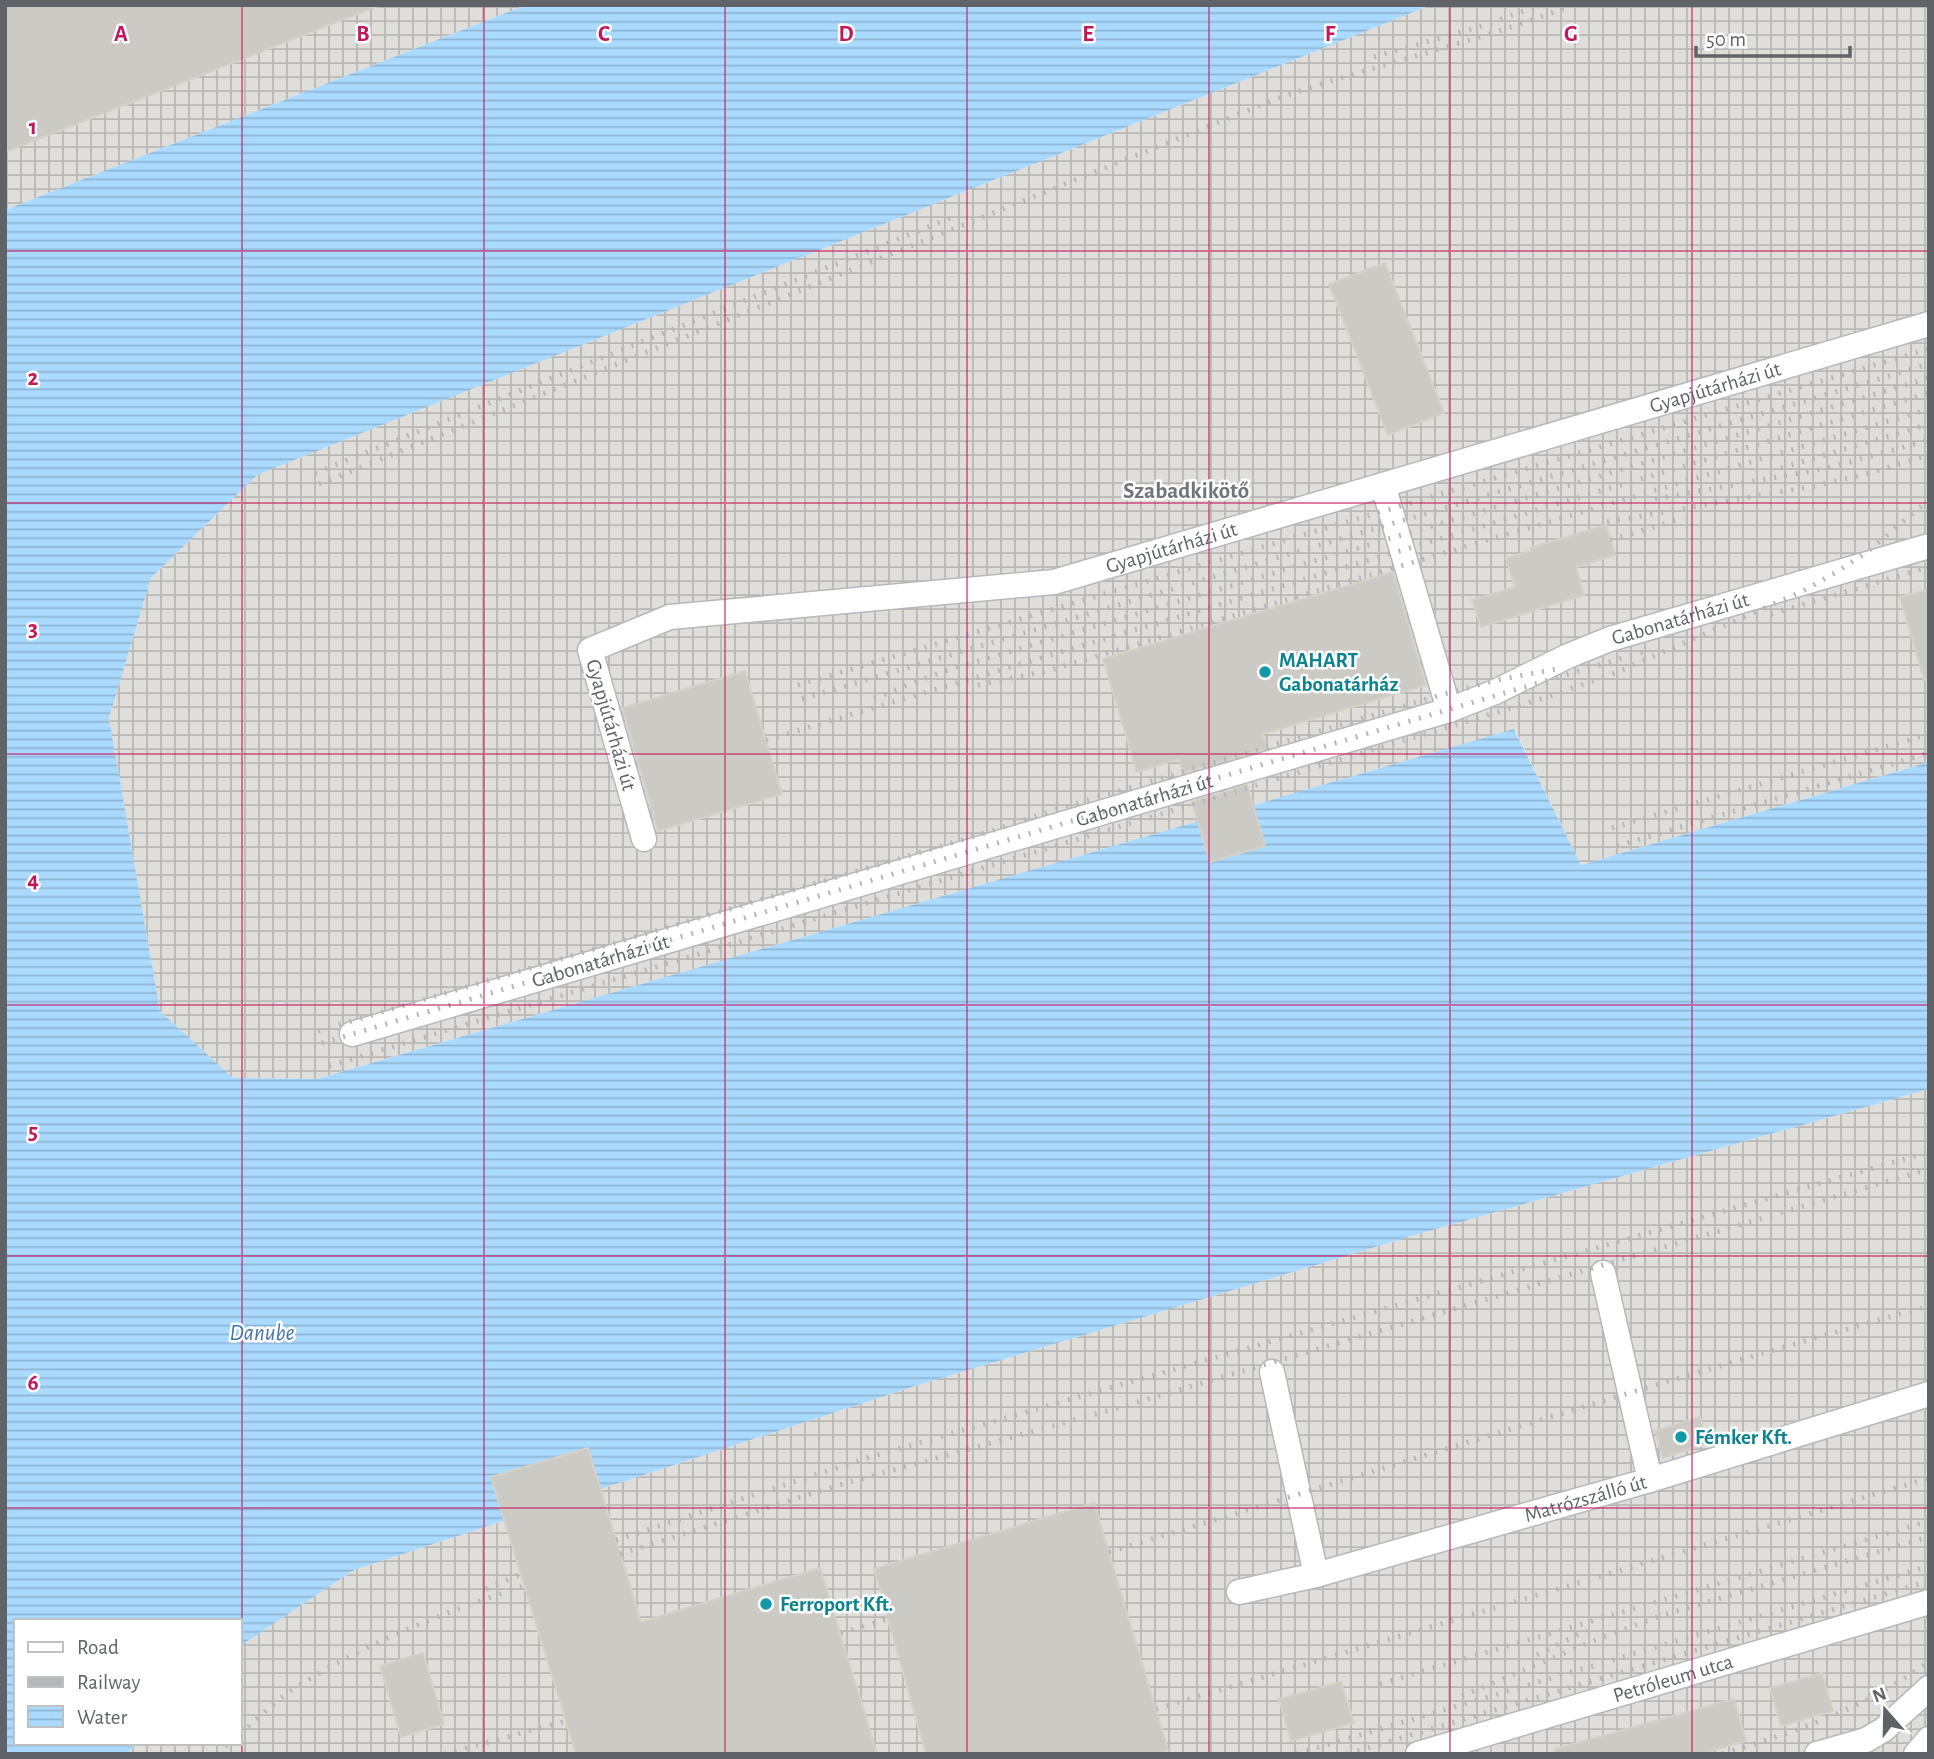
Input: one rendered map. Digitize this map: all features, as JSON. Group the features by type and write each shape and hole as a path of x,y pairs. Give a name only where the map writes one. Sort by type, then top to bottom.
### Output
{"street":[{"name":"Gyapjútárházi út","path":"644,839 590,650 670,617 1054,582 1929,324"},
{"path":"1382,485 1449,710"},
{"name":"Gabonatárházi út","path":"352,1034 1449,710 1610,639 1929,546"},
{"path":"1603,1273 1650,1480"},
{"path":"1272,1372 1316,1575"},
{"name":"Matrózszálló út","path":"1240,1592 1316,1575 1650,1480 1929,1394"},
{"name":"Petróleum utca","path":"1418,1754 1929,1602"},
{"path":"1817,1754 1866,1740 1883,1730 1929,1688"},
{"path":"1916,1754 1929,1739"}],"shaded area":[{"path":"5,5 526,5 5,210"},
{"path":"1431,5 1929,5 1929,762 1581,865 1515,729 317,1079 233,1078 160,1011 109,718 151,578 257,475"},
{"path":"1929,1089 1929,1754 127,1754 135,1745 242,1745 242,1645 354,1570 912,1387 1415,1235"}],"water":[{"name":"Danube","path":"526,5 1431,5 257,475 151,578 109,718 160,1011 233,1078 317,1079 1514,729 1581,865 1929,762 1929,1089 1415,1235 912,1387 354,1570 242,1645 242,1619 14,1619 14,1745 135,1745 127,1754 5,1754 5,210"}],"building":[{"path":"5,5 377,5 378,6 5,152"},
{"path":"1385,263 1444,413 1388,435 1329,284"},
{"path":"1606,525 1615,555 1576,567 1584,595 1481,627 1472,600 1515,587 1506,558"},
{"name":"MAHART Gabonatárház","path":"1393,572 1426,685 1263,734 1267,748 1183,773 1179,759 1137,772 1103,659"},
{"path":"1929,589 1929,679 1924,680 1900,597"},
{"path":"745,671 782,794 658,831 622,708"},
{"path":"1247,785 1265,846 1210,862 1192,802"},
{"name":"Fémker Kft.","path":"1700,1417 1708,1443 1663,1458 1655,1431"},
{"name":"Ferroport Kft.","path":"588,1448 641,1622 820,1568 877,1754 576,1754 491,1477"},
{"path":"1094,1503 1168,1750 1157,1754 926,1754 874,1569"},
{"path":"423,1653 444,1724 401,1737 380,1666"},
{"path":"1822,1673 1833,1711 1781,1726 1770,1688"},
{"path":"1341,1682 1354,1723 1291,1741 1279,1699"},
{"path":"1734,1699 1746,1741 1700,1754 1556,1754 1555,1749"}],"railway":[{"path":"1374,57 1482,26 1541,5"},
{"path":"319,484 1279,98 1499,31 1572,5"},
{"path":"315,473 958,215"},
{"path":"798,685 1929,349"},
{"path":"802,699 1929,364"},
{"path":"874,699 945,671 1929,378"},
{"path":"766,740 1929,393"},
{"path":"978,685 1047,671 1929,409"},
{"path":"1781,468 1929,424"},
{"path":"1655,499 1828,468 1929,440"},
{"path":"1607,522 1814,486 1929,455"},
{"path":"329,1066 1544,698 1615,673 1801,592 1867,552 1929,500"},
{"path":"1610,540 1684,518"},
{"path":"1771,614 1929,567"},
{"path":"322,1043 1643,652"},
{"path":"318,1031 1444,694 1497,680 1562,668"},
{"path":"1612,828 1929,734"},
{"path":"1617,846 1929,753"},
{"path":"616,1540 870,1457 1929,1152"},
{"path":"620,1554 839,1485 1121,1407 1929,1169"},
{"path":"1109,1552 1621,1396 1929,1306"},
{"path":"1156,1709 1929,1478"},
{"path":"1380,1684 1929,1521"},
{"path":"1462,1696 1663,1615 1929,1537"},
{"path":"1296,1754 1929,1566"},
{"path":"486,1589 521,1574"},
{"path":"1347,1754 1929,1581"},
{"path":"242,1732 289,1692 344,1660 434,1618 524,1586"},
{"path":"841,1633 888,1619"},
{"path":"1537,1655 1587,1630"},
{"path":"1722,1754 1830,1717 1880,1693 1929,1661"},
{"path":"444,1754 566,1721"},
{"path":"217,1754 227,1745"}],"place":[{"name":"MAHART Gabonatárház","path":"1265,672"},
{"name":"Fémker Kft.","path":"1681,1437"},
{"name":"Ferroport Kft.","path":"766,1604"}],"district":[{"name":"Szabadkikötő","path":"1186,491"}]}
